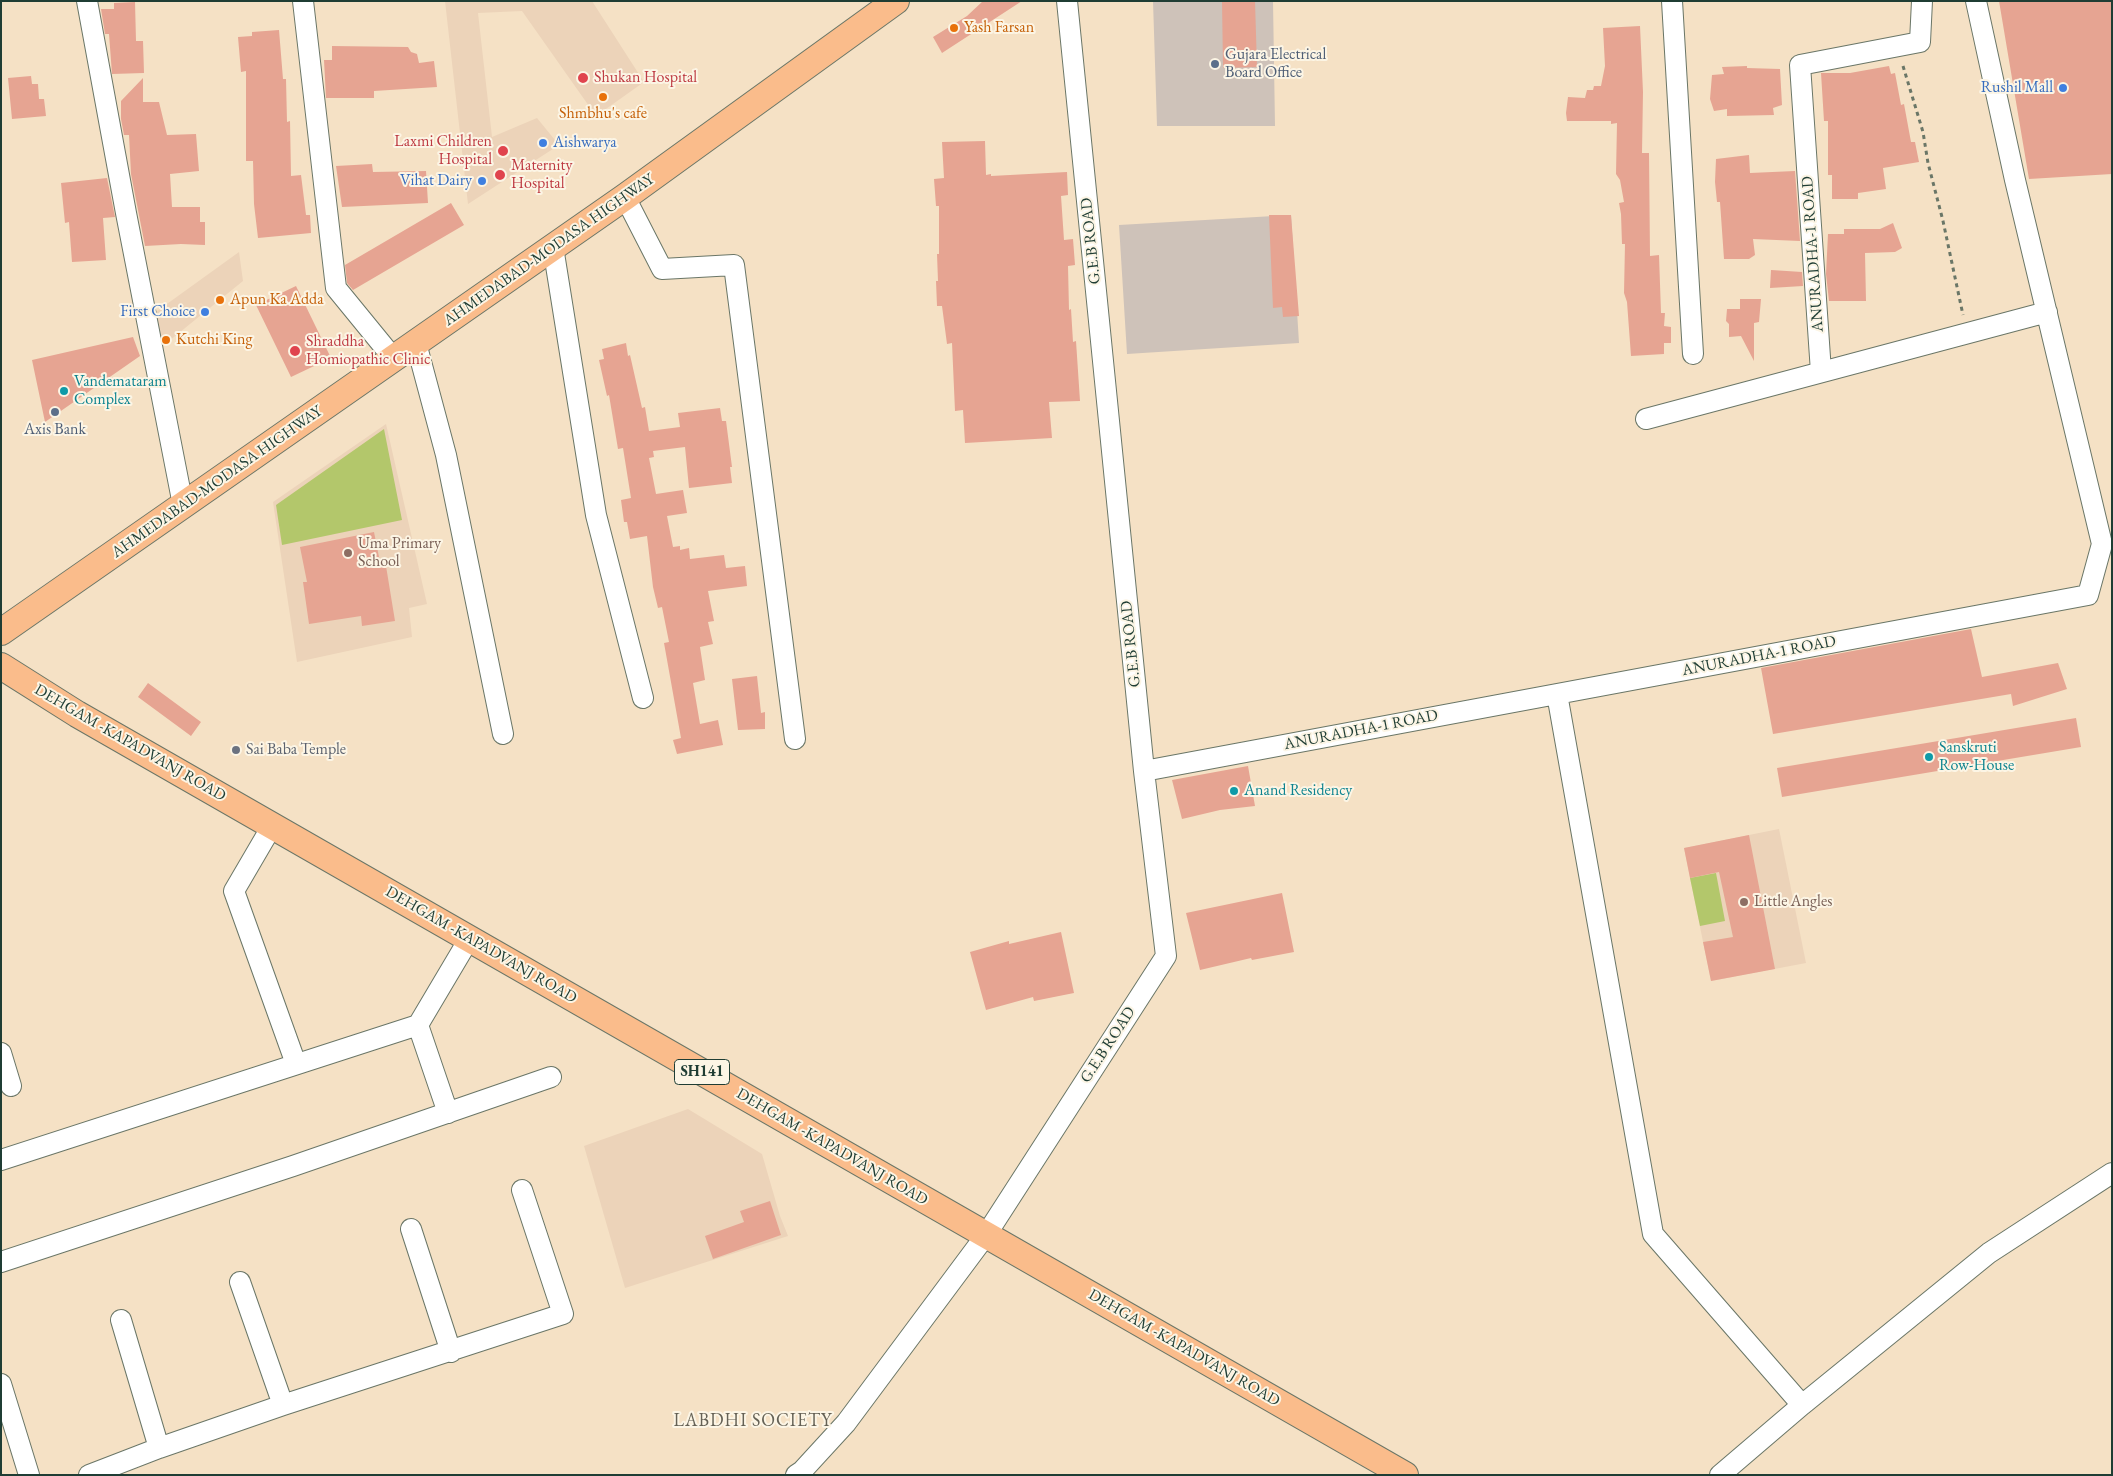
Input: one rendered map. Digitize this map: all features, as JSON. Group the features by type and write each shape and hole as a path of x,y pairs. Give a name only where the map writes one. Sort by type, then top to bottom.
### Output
{"main road":[{"name":"AHMEDABAD-MODASA HIGHWAY","path":"1,632 625,198 896,1"},
{"name":"DEHGAM -KAPADVANJ ROAD","path":"1,666 77,714 1405,1475"}],"street":[{"path":"87,1 183,505"},
{"path":"303,1 336,288 394,359"},
{"name":"G.E.B ROAD","path":"796,1475 846,1424 986,1235 1166,956 1144,771 1067,1"},
{"path":"1672,1 1694,354"},
{"name":"ANURADHA-1 ROAD","path":"1821,372 1800,65 1920,42 1922,1"},
{"name":"ANURADHA-1 ROAD","path":"1144,771 2088,595 2102,544 1976,1"},
{"path":"625,198 662,269 734,265 795,739"},
{"path":"553,247 596,515 643,698"},
{"path":"1646,420 2047,312"},
{"path":"416,343 446,455 503,734"},
{"path":"1557,694 1653,1234 1802,1405"},
{"path":"272,826 234,891 296,1064"},
{"path":"1,1160 418,1025 469,939"},
{"path":"418,1025 448,1113"},
{"path":"1,1053 11,1086"},
{"path":"1,1262 551,1077"},
{"path":"1720,1475 1802,1405 1989,1253 2112,1173"},
{"path":"89,1475 159,1448 283,1405 451,1352 563,1314 522,1190"},
{"path":"411,1229 451,1352"},
{"path":"240,1282 283,1405"},
{"path":"121,1320 159,1448"},
{"path":"1,1384 29,1475"}],"path":[{"path":"1895,47 1906,72 1923,132 1936,197 1956,277 1965,334"}],"shaded area":[{"path":"445,1 592,1 644,82 596,116 522,11 478,13 492,137 537,118 559,145 468,204"},
{"name":"Gujara Electrical Board Office","path":"1153,1 1273,1 1275,126 1157,126"},
{"path":"1291,215 1299,343 1127,354 1119,225"},
{"path":"239,252 243,281 153,354 153,314"},
{"name":"Uma Primary School","path":"386,424 427,604 409,608 412,637 297,662 273,502"},
{"name":"Little Angles","path":"1779,829 1806,963 1711,981 1684,848"},
{"path":"688,1109 762,1154 780,1216 788,1236 625,1288 584,1146"}],"green space":[{"path":"384,429 402,520 282,545 276,505"},
{"path":"1716,873 1725,921 1700,926 1690,878"}],"building":[{"path":"983,1 1022,1 942,53 933,37 967,16"},
{"path":"1222,1 1255,1 1257,67 1223,68"},
{"name":"Rushil Mall","path":"1999,1 2112,1 2112,174 2029,179"},
{"path":"135,2 136,41 143,41 144,73 112,74 109,34 105,34 101,9 114,9 114,3"},
{"path":"1640,26 1643,92 1642,153 1649,153 1650,256 1659,255 1661,313 1665,313 1664,326 1671,327 1671,343 1664,343 1664,354 1631,356 1627,302 1624,293 1625,244 1622,244 1619,203 1624,202 1620,180 1616,174 1617,123 1611,124 1611,121 1567,121 1566,113 1568,97 1585,98 1587,90 1593,90 1594,86 1601,86 1605,66 1603,28"},
{"path":"279,30 283,79 286,79 287,122 290,121 291,176 301,175 306,215 310,215 311,233 258,238 254,204 253,161 246,161 246,71 241,72 238,37 252,36 252,32"},
{"path":"332,46 408,47 411,52 417,54 419,63 434,61 437,87 374,91 374,98 326,98 324,60 332,60"},
{"path":"1747,66 1747,68 1780,69 1782,105 1773,108 1774,115 1727,116 1727,109 1714,111 1710,99 1712,75 1724,74 1722,67"},
{"path":"1889,66 1891,74 1895,73 1901,105 1904,104 1911,142 1915,142 1919,162 1883,168 1886,189 1858,193 1858,199 1832,199 1832,175 1828,175 1828,121 1824,121 1821,73 1850,73"},
{"path":"31,76 32,84 38,84 39,99 44,99 46,116 12,119 8,78"},
{"path":"143,78 143,102 159,102 167,135 196,134 199,171 170,174 172,207 200,207 200,222 205,222 205,245 145,246 131,174 129,135 124,135 121,119 121,101"},
{"path":"985,141 986,175 1067,172 1068,195 1061,196 1064,240 1073,239 1075,265 1068,266 1069,310 1071,309 1073,342 1076,341 1080,401 1049,402 1052,438 965,443 963,410 955,411 952,343 947,344 942,306 937,306 939,206 936,206 934,179 944,178 942,142"},
{"path":"1749,155 1750,173 1795,171 1800,241 1753,239 1755,255 1749,259 1724,259 1720,202 1717,202 1715,182 1716,159"},
{"path":"372,164 373,172 426,171 428,203 342,207 336,166"},
{"path":"107,178 115,217 103,218 106,260 72,262 69,222 65,223 61,183"},
{"path":"451,203 464,225 353,290 347,283 345,265"},
{"path":"1269,215 1291,215 1299,316 1283,317 1282,307 1273,308"},
{"path":"1893,223 1902,248 1895,252 1865,253 1866,301 1829,301 1826,274 1828,234 1844,234 1844,229 1880,229"},
{"path":"1771,270 1802,272 1803,286 1770,288"},
{"path":"296,286 331,358 291,377 256,305"},
{"path":"1740,299 1761,299 1759,322 1754,323 1754,361 1741,336 1729,337 1729,324 1726,321 1727,309 1740,309"},
{"name":"Vandemataram Complex","path":"133,337 140,356 45,422 32,360"},
{"path":"626,343 642,408 645,407 649,431 680,427 678,413 720,408 722,421 726,421 732,467 730,467 732,483 689,488 685,447 653,451 654,457 649,458 656,494 683,490 687,513 667,516 673,547 680,546 680,550 689,548 690,559 724,555 726,568 745,566 747,586 708,591 714,621 708,622 713,644 700,647 705,680 693,683 700,724 718,720 723,745 677,754 673,740 681,738 664,643 669,642 662,607 658,608 653,587 647,536 630,539 627,522 624,522 621,500 631,498 623,448 618,449 609,395 607,396 599,360 604,359 602,349"},
{"path":"374,532 381,567 386,566 395,621 362,626 361,616 309,624 303,582 307,582 300,547"},
{"path":"1971,629 1982,677 2058,663 2067,689 2013,706 2011,694 1773,734 1761,668"},
{"path":"757,676 761,713 765,712 765,729 738,730 732,679"},
{"path":"148,683 201,722 191,736 138,697"},
{"name":"Sanskruti Row-House","path":"2076,718 2081,747 1782,797 1777,768"},
{"path":"1248,766 1255,806 1220,810 1182,819 1172,780"},
{"path":"1749,835 1775,969 1711,981 1703,942 1733,937 1719,872 1690,878 1684,848"},
{"path":"1282,893 1294,952 1252,960 1251,958 1200,970 1186,913"},
{"path":"1061,932 1074,993 1034,1001 1033,997 986,1010 970,952 1009,941 1009,944"},
{"path":"770,1201 781,1235 713,1259 705,1236 744,1222 740,1211"}],"place":[{"name":"Yash Farsan","path":"954,28"},
{"name":"Gujara Electrical Board Office","path":"1215,64"},
{"name":"Shukan Hospital","path":"583,78"},
{"name":"Rushil Mall","path":"2063,88"},
{"name":"Shmbhu's cafe","path":"603,97"},
{"name":"Aishwarya","path":"543,143"},
{"name":"Laxmi Children Hospital","path":"503,151"},
{"name":"Maternity Hospital","path":"500,175"},
{"name":"Vihat Dairy","path":"482,181"},
{"name":"Apun Ka Adda","path":"220,300"},
{"name":"First Choice","path":"205,312"},
{"name":"Kutchi King","path":"166,340"},
{"name":"Shraddha Homiopathic Clinic","path":"295,351"},
{"name":"Vandemataram Complex","path":"64,391"},
{"name":"Axis Bank","path":"55,412"},
{"name":"Uma Primary School","path":"348,553"},
{"name":"Sai Baba Temple","path":"236,750"},
{"name":"Sanskruti Row-House","path":"1929,757"},
{"name":"Anand Residency","path":"1234,791"},
{"name":"Little Angles","path":"1744,902"}],"district":[{"name":"LABDHI SOCIETY","path":"753,1421"}]}
